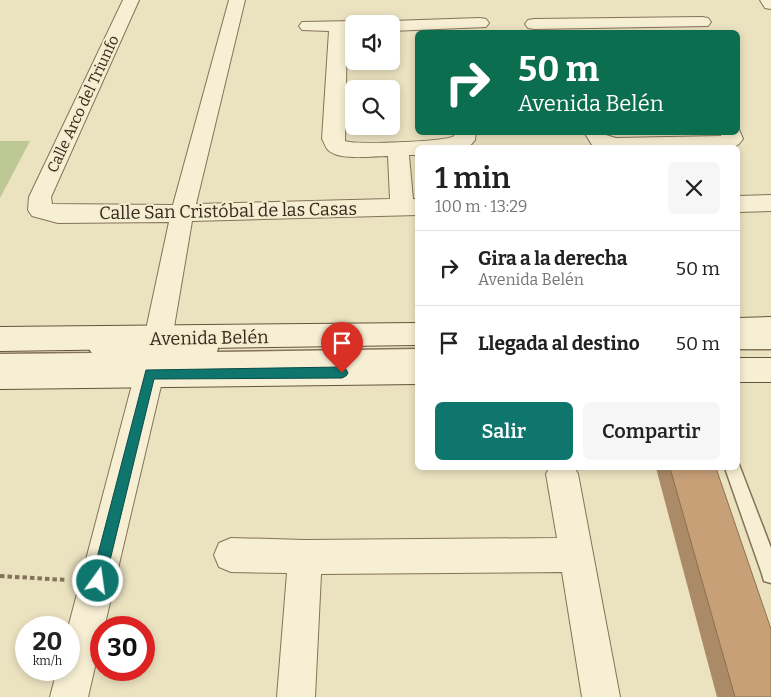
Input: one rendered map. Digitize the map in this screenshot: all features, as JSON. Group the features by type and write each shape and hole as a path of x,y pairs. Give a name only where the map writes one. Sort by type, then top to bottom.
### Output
{"street":[{"name":"Calle Arco del Triunfo","path":"40,210 40,197 131,0"},
{"path":"69,697 154,355 182,213 237,0"},
{"path":"768,0 771,4"},
{"path":"534,24 563,28 673,28 702,22"},
{"path":"400,26 451,28 480,23"},
{"path":"308,26 345,27"},
{"path":"345,36 333,139 336,146 348,150 408,149 410,207"},
{"path":"453,145 461,144 465,135"},
{"path":"596,135 599,140 610,144 640,145"},
{"path":"688,145 725,143 732,139 731,135"},
{"path":"740,204 771,204"},
{"name":"Calle San Cristóbal de las Casas","path":"40,210 58,214 182,213 410,207"},
{"path":"740,329 771,328"},
{"name":"Avenida Belén","path":"0,376 154,355 415,334"},
{"name":"Avenida Belén","path":"0,339 154,355 415,372"},
{"path":"740,370 771,370"},
{"path":"562,474 601,697"},
{"path":"231,555 305,558 577,555"},
{"path":"296,697 305,558"}],"lane":[{"path":"740,344 771,343"},
{"path":"0,361 415,344"},
{"path":"0,350 154,355 415,356"},
{"path":"740,352 771,352"},
{"path":"734,470 771,574"}],"path":[{"path":"0,576 98,581"}],"green space":[{"path":"0,141 30,141 0,198"}],"building":[{"path":"671,470 717,470 771,629 771,697 735,697"}],"route":[{"path":"98,581 150,374 342,373"}]}
